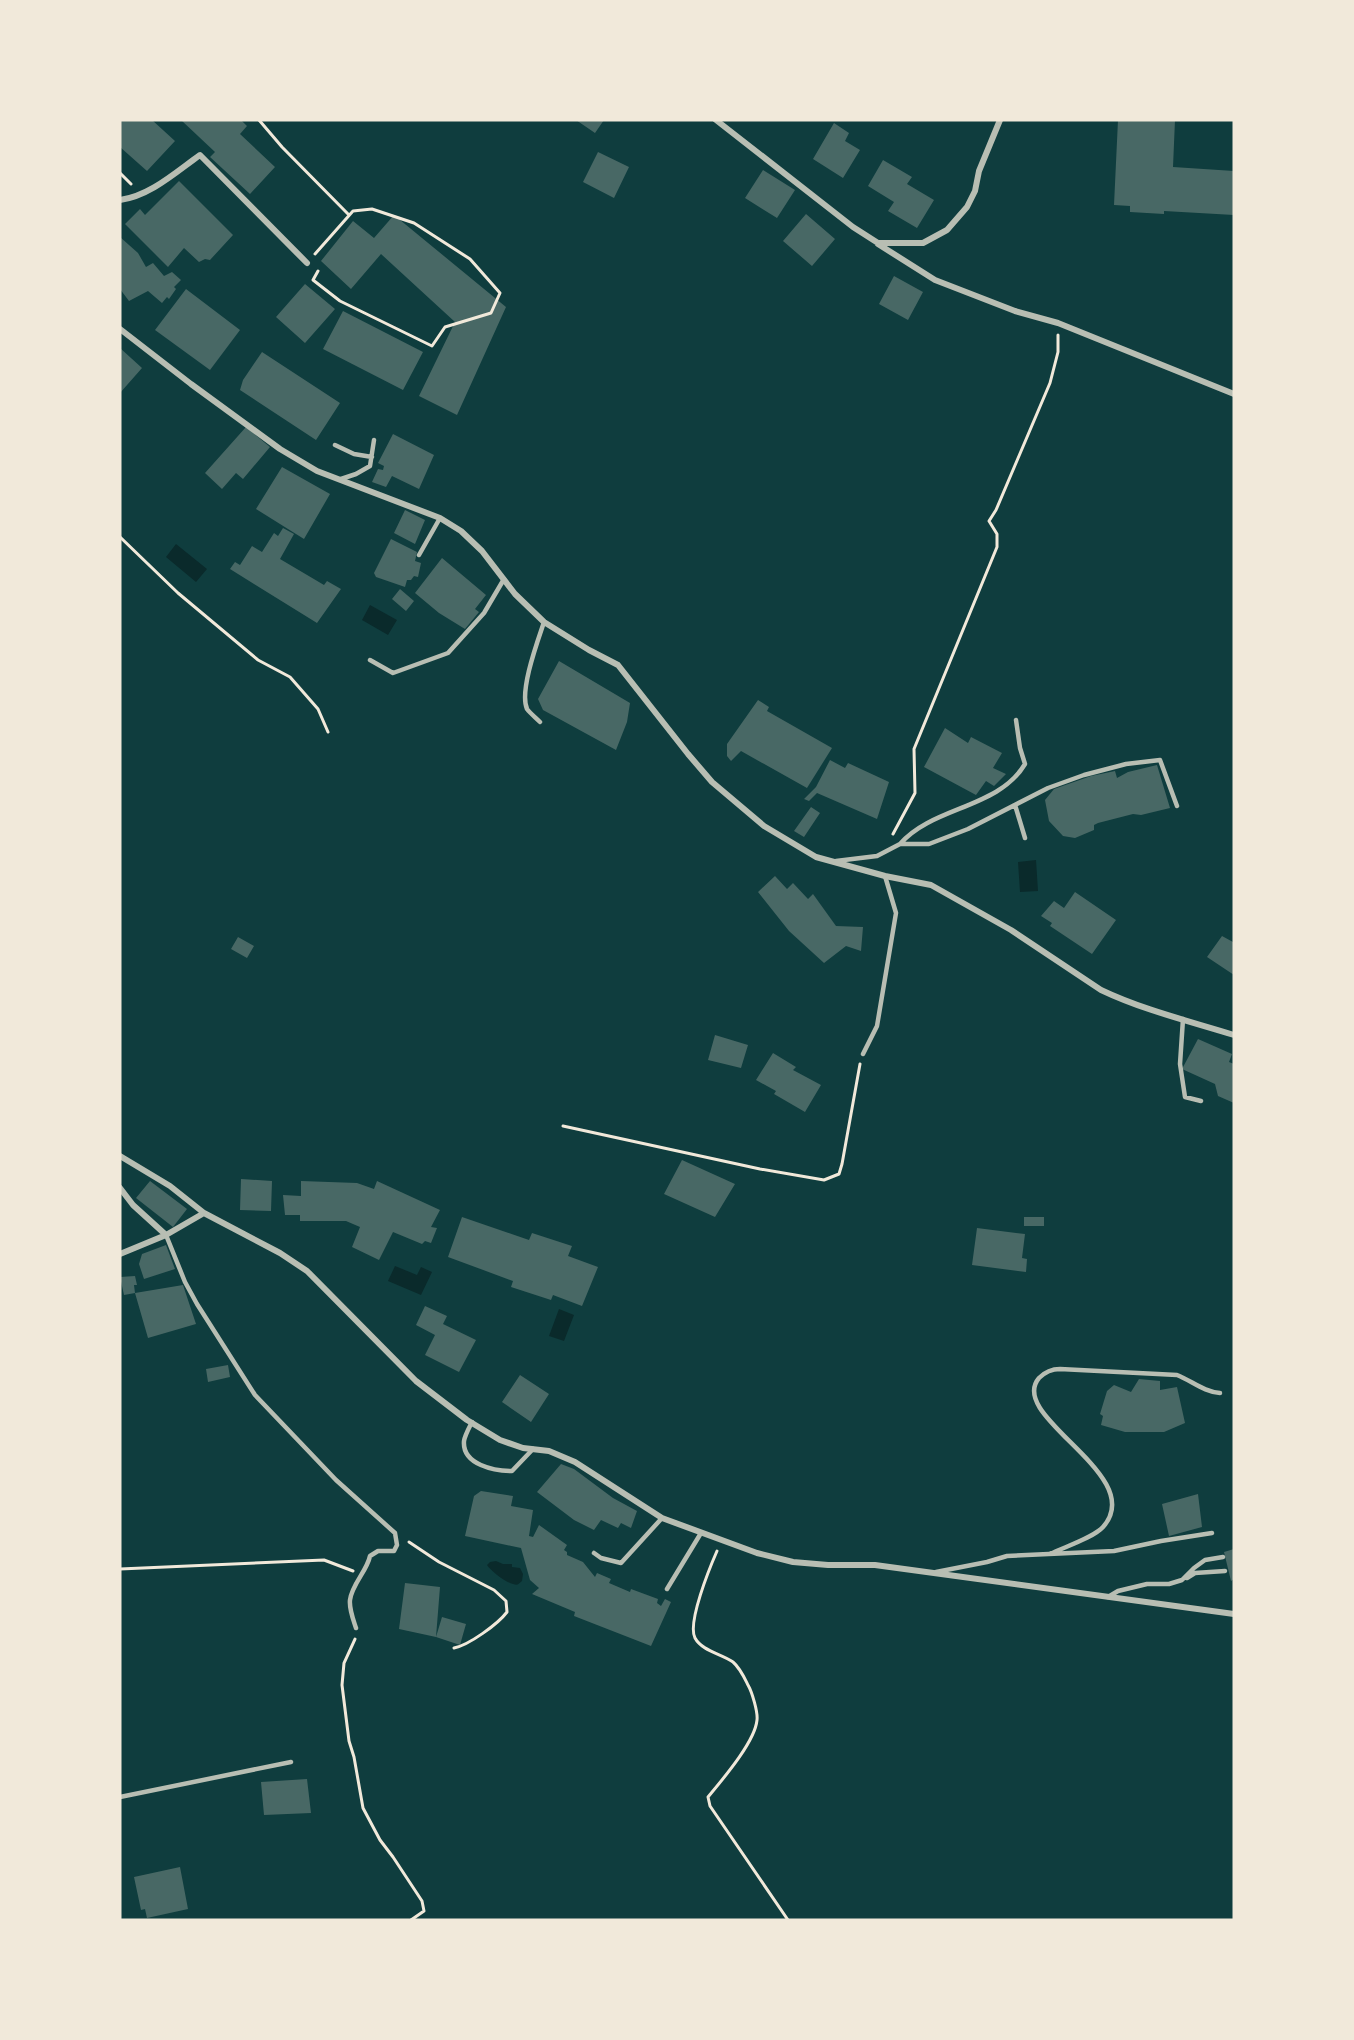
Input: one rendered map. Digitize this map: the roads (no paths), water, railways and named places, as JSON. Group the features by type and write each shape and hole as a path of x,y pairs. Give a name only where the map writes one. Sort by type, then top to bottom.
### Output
{"street":[{"path":"716,120 853,227 928,277 1015,311 1058,323 1234,394"},
{"path":"878,243 923,243 947,230 968,207 975,191 979,171 1000,120"},
{"path":"120,200 133,198 155,187 200,155 307,263"},
{"path":"120,329 280,449 317,471 440,518 461,531 482,551 515,594 544,622 618,665 712,782 764,826 808,852 833,862 931,885 1011,930 1101,990 1148,1008 1234,1035"},
{"path":"120,1156 170,1186 204,1213 280,1253 307,1271 416,1381 472,1422 500,1440 523,1448 549,1451 575,1462 662,1518 757,1553 793,1562 875,1565 1234,1614"},
{"path":"120,1188 133,1205 166,1235"},
{"path":"120,1254 166,1235 204,1213"}],"lane":[{"path":"341,479 370,466 374,440"},
{"path":"335,445 354,454 372,457"},
{"path":"419,555 440,518"},
{"path":"370,660 393,673 448,653 484,613 504,579"},
{"path":"540,722 527,709 525,694 544,622"},
{"path":"900,844 908,834 989,796 1018,775 1025,764 1016,720"},
{"path":"833,862 877,856 900,844 929,844 968,829 1048,788 1084,775 1126,764 1160,760 1177,806"},
{"path":"1015,805 1025,838"},
{"path":"862,1054 877,1026 896,913 885,876"},
{"path":"1184,1019 1180,1064 1185,1097 1201,1101"},
{"path":"166,1235 185,1282 197,1304 255,1395 336,1480 394,1533 397,1545 394,1551 378,1551 370,1556 368,1565 350,1599 356,1628"},
{"path":"1050,1554 1103,1527 1112,1503 1109,1490 1101,1474 1044,1414 1036,1400 1035,1388 1038,1379 1054,1369 1177,1375 1193,1381 1209,1392 1220,1393"},
{"path":"472,1422 464,1441 467,1453 484,1468 512,1472 533,1449"},
{"path":"594,1553 601,1558 621,1563 662,1518"},
{"path":"667,1589 701,1533"},
{"path":"934,1573 1007,1556 1114,1551 1212,1533"},
{"path":"1182,1580 1205,1560 1223,1557"},
{"path":"1108,1597 1118,1591 1147,1584 1168,1584 1195,1573 1225,1571"},
{"path":"120,1797 291,1762"}],"water":[{"path":"176,544 207,569 196,582 166,557"},
{"path":"370,605 397,620 388,635 362,620"},
{"path":"1036,860 1038,891 1020,892 1018,862"},
{"path":"395,1266 417,1275 421,1267 432,1272 421,1295 388,1281"},
{"path":"559,1309 574,1315 564,1341 549,1336"},
{"path":"496,1561 520,1568 523,1574 522,1581 515,1585 498,1576 487,1565"}]}
